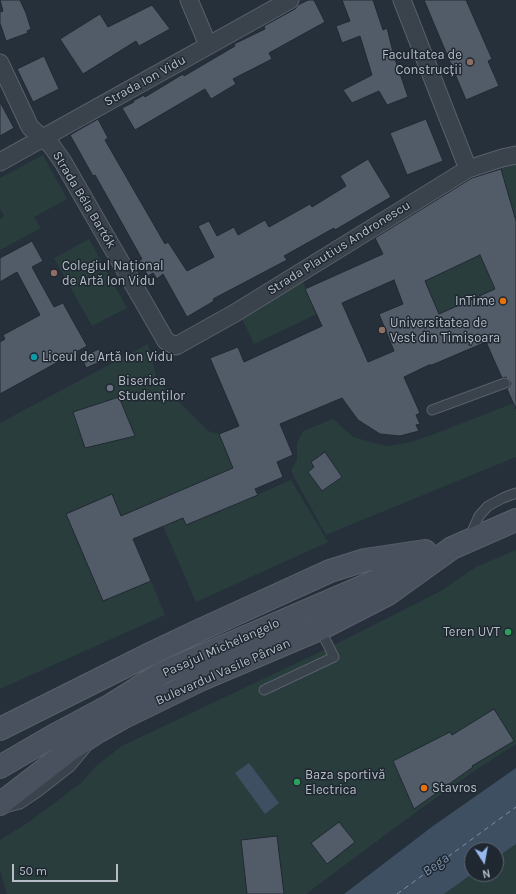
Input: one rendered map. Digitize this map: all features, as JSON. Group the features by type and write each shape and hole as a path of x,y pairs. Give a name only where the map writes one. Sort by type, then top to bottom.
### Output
{"main road":[{"name":"Bulevardul Vasile Pârvan","path":"0,804 71,749 124,717 200,680 320,629 388,594 461,544 516,520"},
{"name":"Bulevardul Vasile Pârvan","path":"0,729 194,632 330,572 365,560 461,544"},
{"name":"Pasajul Michelangelo","path":"0,768 53,736 111,705 162,673 461,544"}],"street":[{"path":"189,0 208,45"},
{"name":"Strada Ion Vidu","path":"0,162 290,0"},
{"path":"402,0 468,169"},
{"name":"Strada Béla Bartók","path":"0,63 30,127 51,145 63,162 166,341"},
{"name":"Strada Plautius Andronescu","path":"166,341 176,346 235,313 468,169 516,155"}],"lane":[{"path":"432,410 505,383"},
{"path":"461,544 479,516 488,506 516,493"},
{"path":"264,690 334,657 320,629"},
{"path":"0,810 20,804 70,767 99,731"}],"green space":[{"path":"43,155 67,199 34,217 41,228 0,250 0,219 4,216 0,209 0,178"},
{"path":"516,162 516,216 515,217 499,165"},
{"path":"89,239 127,308 92,326 54,258"},
{"path":"480,255 495,289 439,314 425,281"},
{"path":"301,279 317,314 254,344 241,316"},
{"path":"148,344 157,380 208,431 219,434 228,457 249,462 121,516 112,494 66,514 103,601 151,581 165,615 0,689 0,423"},
{"path":"514,403 516,408 516,457 326,535 291,470 297,460 297,443 303,431 333,419 353,437 389,446 411,442 429,436"},
{"path":"291,480 328,542 196,602 163,526 183,518 187,525"},
{"path":"516,550 516,744 477,769 412,815 306,894 7,894 0,871 0,840 29,822 81,783 96,766 122,746 322,651 439,592 476,567"},
{"path":"516,844 516,894 444,894 464,880 464,882 504,882 504,852"}],"water":[{"path":"249,763 279,803 265,814 235,773"},
{"name":"Bega","path":"516,768 516,844 504,852 504,842 464,842 464,880 444,894 344,894 433,826"}],"building":[{"path":"0,0 20,0 31,29 27,31 28,33 6,41 0,23 0,12 3,11"},
{"path":"308,0 314,0 325,22 269,53 272,59 233,79 236,84 211,99 205,89 135,130 122,108 144,95 145,97 183,74 184,76 235,46 234,44 265,29 264,26"},
{"path":"342,0 373,0 383,30 387,28 394,56 408,97 387,105 379,91 352,103 343,90 372,75 360,36 342,43 336,26 350,21"},
{"path":"424,0 466,0 492,59 488,61 499,86 466,100"},
{"path":"152,5 170,29 139,46 136,41 83,74 60,39 100,14 108,27"},
{"path":"44,56 59,89 33,102 17,69"},
{"path":"0,102 14,128 0,136"},
{"path":"98,119 108,138 105,140 165,244 168,242 187,271 214,257 198,226 209,221 217,236 234,227 238,235 265,220 269,227 310,204 312,207 346,186 340,176 368,159 391,197 335,230 334,228 284,256 287,260 213,299 214,301 187,317 163,274 157,279 153,273 148,276 139,261 142,259 95,175 93,176 70,135"},
{"path":"426,119 443,161 407,175 390,133"},
{"path":"501,169 516,221 516,409 507,389 511,384 510,381 506,377 502,378 486,342 429,365 404,377 420,413 416,415 420,424 416,425 419,431 400,436 380,434 358,420 342,398 280,424 293,455 277,462 283,477 255,489 258,495 186,525 183,518 133,539 151,581 103,601 66,514 112,494 121,516 233,468 219,434 239,426 210,358 238,347 244,362 322,326 305,289 383,254 375,238 472,178","holes":["480,255 495,289 439,314 425,281","394,280 403,304 379,314 394,351 368,362 342,303"]},
{"name":"Liceul de Artă Ion Vidu","path":"32,241 43,261 32,267 54,307 63,303 87,346 0,394 0,342 5,339 3,335 40,315 17,272 0,282 0,258"},
{"path":"99,349 104,360 86,368 82,357"},
{"name":"Biserica Studenților","path":"119,397 135,436 85,448 73,412"},
{"path":"325,452 342,477 322,491 308,472 314,467 311,462"},
{"name":"Stavros","path":"494,709 514,741 472,766 473,767 414,809 393,761 450,732 452,735"},
{"path":"339,822 355,842 327,864 311,843"},
{"path":"277,836 284,894 247,894 241,840"}],"ferry route":[{"path":"397,894 516,807"}],"place":[{"name":"Facultatea de Construcții","path":"470,62"},
{"name":"Colegiul Național de Artă Ion Vidu","path":"54,273"},
{"name":"InTime","path":"503,301"},
{"name":"Universitatea de Vest din Timișoara","path":"382,330"},
{"name":"Liceul de Artă Ion Vidu","path":"34,357"},
{"name":"Biserica Studenților","path":"110,388"},
{"name":"Teren UVT","path":"508,632"},
{"name":"Baza sportivă Electrica","path":"297,782"},
{"name":"Stavros","path":"424,788"}]}
